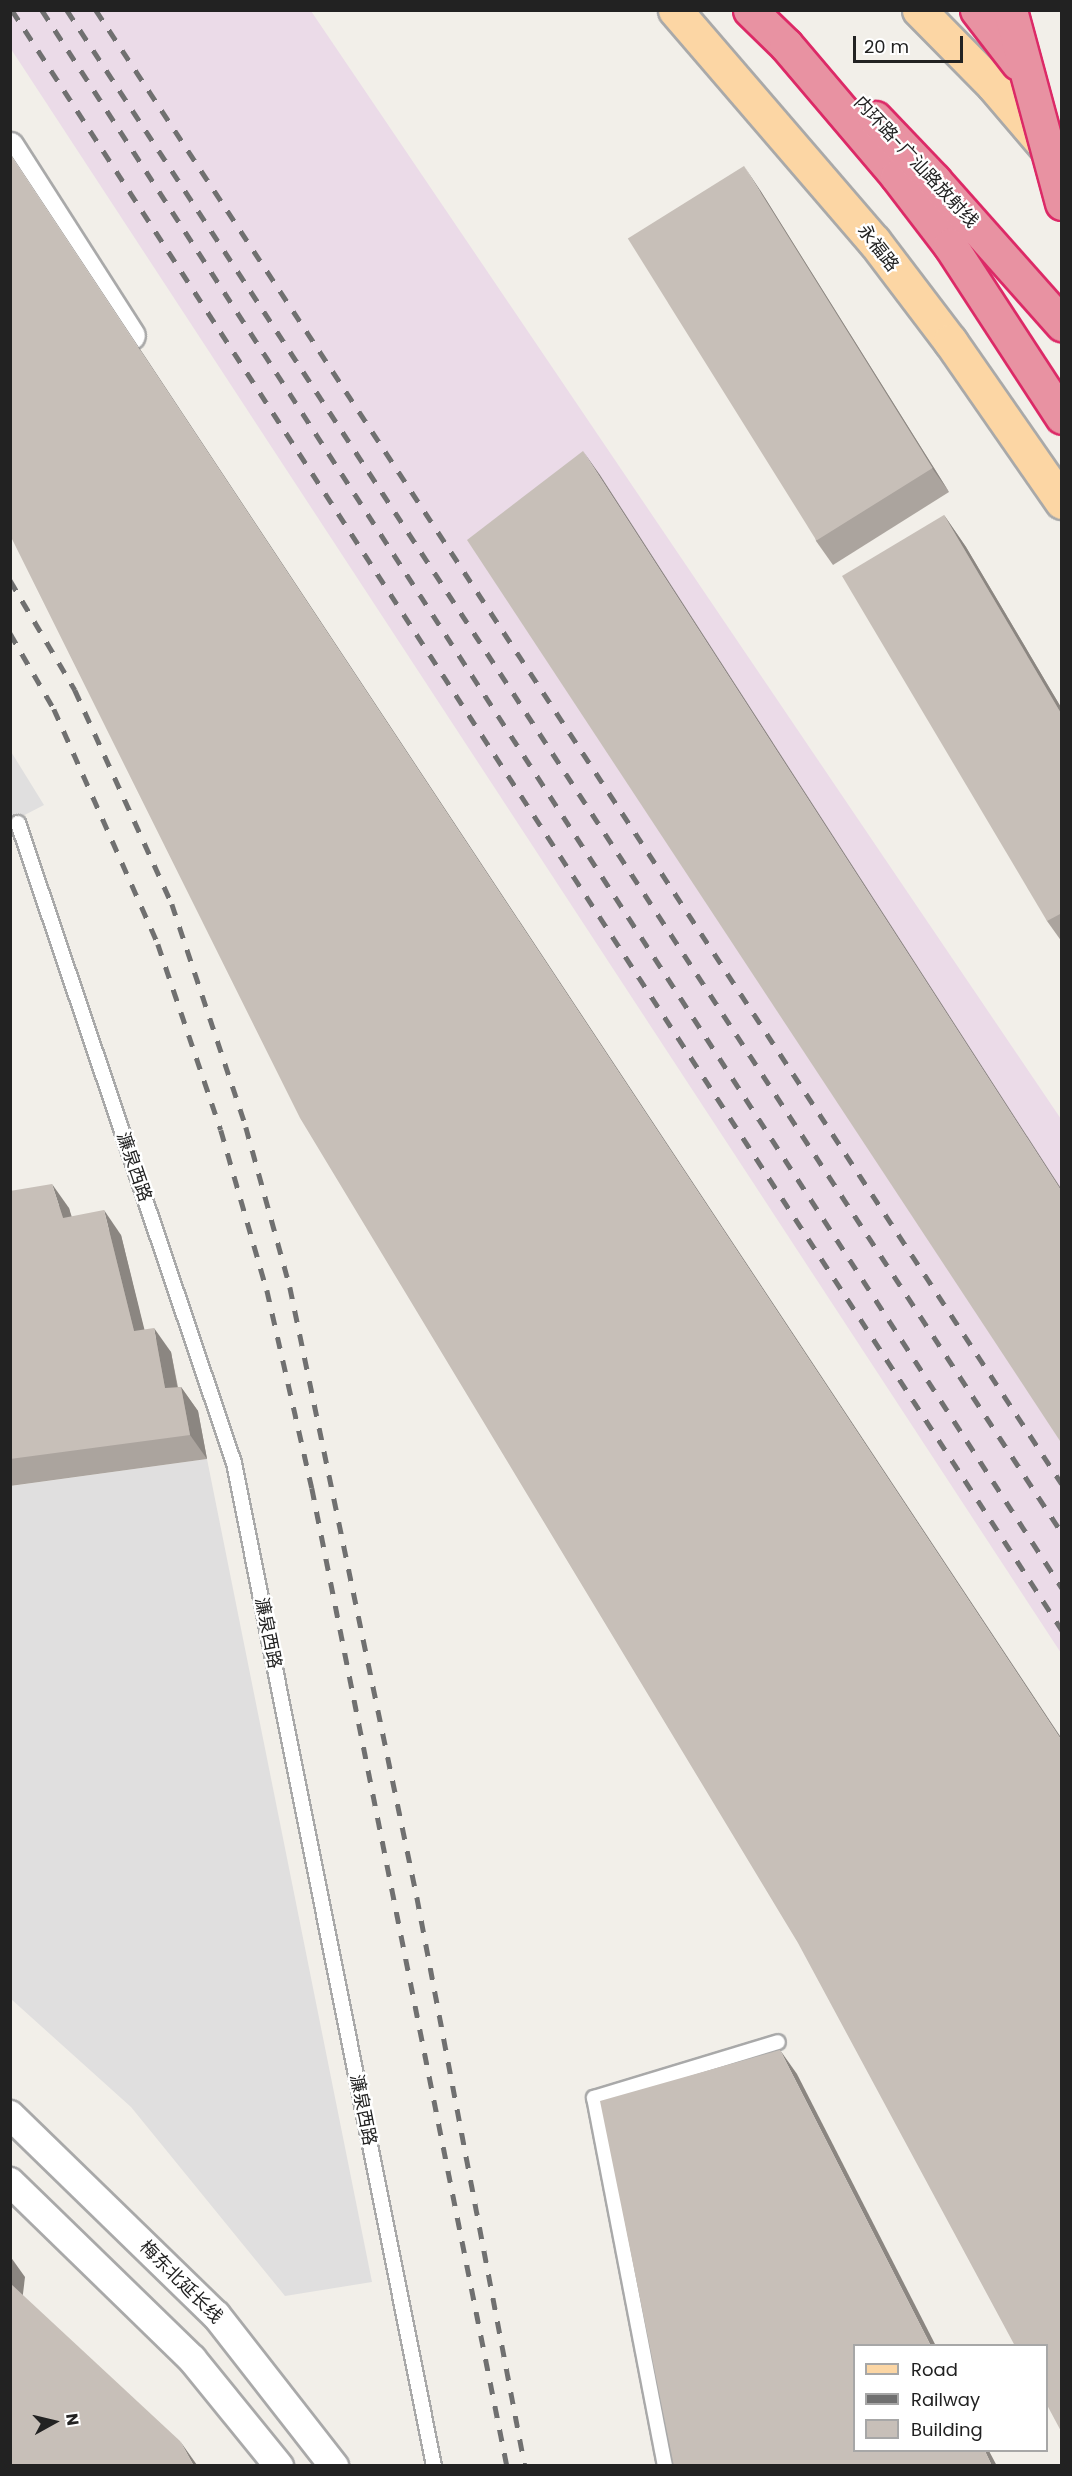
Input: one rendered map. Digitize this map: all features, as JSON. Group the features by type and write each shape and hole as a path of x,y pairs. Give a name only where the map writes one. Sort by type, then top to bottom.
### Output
{"highway":[{"path":"750,10 821,85 930,219 1062,417"},
{"name":"内环路-广汕路放射线","path":"760,10 846,89 934,180 1062,324"},
{"path":"977,10 1062,127"},
{"path":"1012,10 1062,203"}],"main road":[{"name":"永福路","path":"675,10 874,241 950,341 1062,502"},
{"path":"919,10 993,85 1062,165"},
{"path":"1012,10 1062,137"}],"street":[{"path":"10,147 145,359"},
{"name":"梅东北延长线","path":"10,2115 216,2315 334,2466"},
{"path":"10,2182 192,2360 279,2466"}],"lane":[{"name":"濂泉西路","path":"18,823 234,1463 434,2466"},
{"path":"665,2466 594,2098 778,2042"}],"shaded area":[{"path":"10,11 311,11 1061,1119 1061,1653 11,49"},
{"path":"10,750 44,805 11,822 10,822"},
{"path":"207,1459 372,2282 285,2296 131,2107 11,1999 11,1486"}],"building":[{"path":"10,154 1062,1741 1062,2433 1048,2407 1048,2344 1014,2344 798,1943 300,1118 10,535"},
{"path":"744,166 933,468 816,541 628,239"},
{"path":"583,451 1062,1192 1062,1444 467,540"},
{"path":"944,515 1062,715 1062,913 1047,921 842,576"},
{"path":"52,1184 63,1218 104,1210 134,1331 154,1328 165,1388 181,1387 190,1435 10,1459 10,1191"},
{"path":"780,2050 930,2344 853,2344 853,2452 985,2452 992,2466 674,2466 600,2101"},
{"path":"10,2283 180,2441 194,2466 10,2466"}],"railway":[{"path":"12,10 1062,1630"},
{"path":"42,10 1062,1588"},
{"path":"67,10 1062,1533"},
{"path":"96,10 1062,1484"},
{"path":"10,580 75,690 172,904 246,1127 290,1287 417,1897 525,2466"},
{"path":"10,633 54,709 158,944 221,1130 267,1290 312,1488 507,2466"}]}
